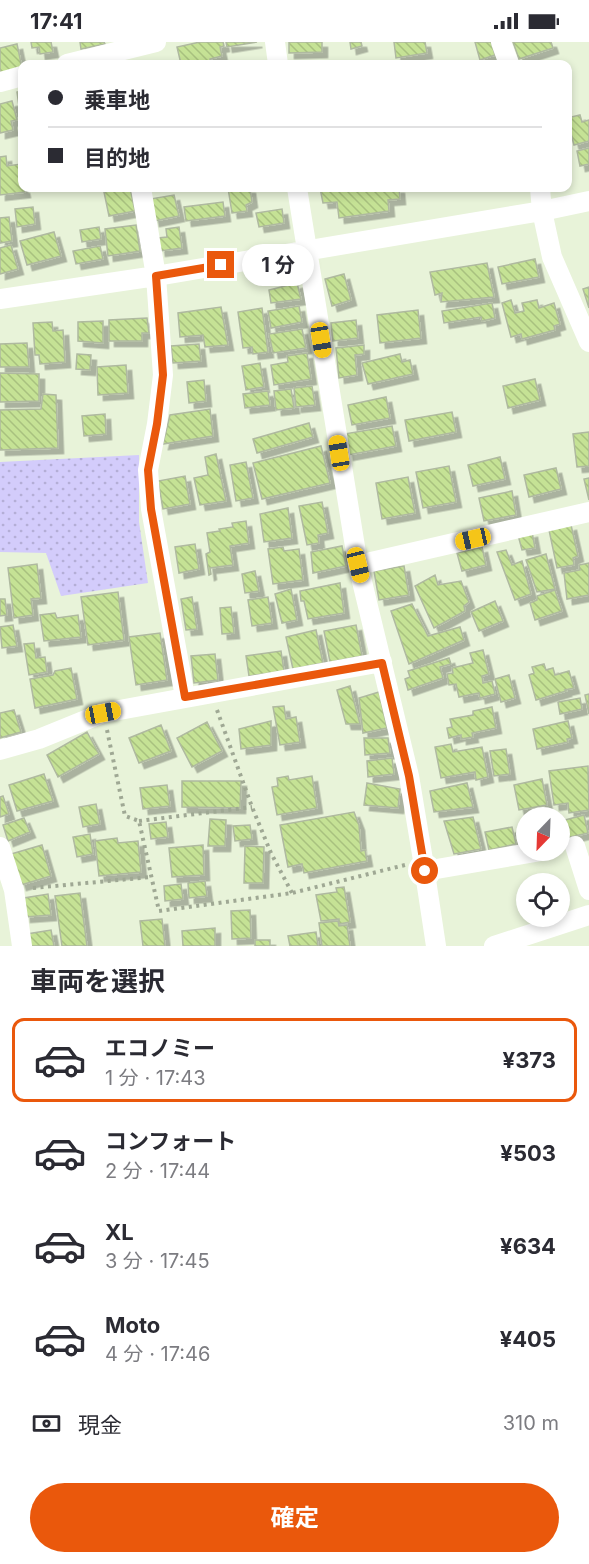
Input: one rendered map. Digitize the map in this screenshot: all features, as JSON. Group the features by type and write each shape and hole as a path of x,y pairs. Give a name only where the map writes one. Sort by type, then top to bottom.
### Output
{"street":[{"path":"85,60 156,42"},
{"path":"275,42 277,60"},
{"path":"501,42 508,60"},
{"path":"0,81 18,77"},
{"path":"142,192 156,276 163,375 148,470 151,509 185,697"},
{"path":"298,192 358,565 409,776 436,946"},
{"path":"540,192 552,257 589,342"},
{"path":"0,299 156,276 542,211 589,201"},
{"path":"358,565 589,512"},
{"path":"0,750 39,739 103,713 382,663"},
{"path":"574,845 589,890"},
{"path":"0,847 14,890 22,946"},
{"path":"424,865 516,854"},
{"path":"494,946 589,915"}],"path":[{"path":"211,693 252,807 271,853 292,892"},
{"path":"103,713 125,816 139,821 252,807"},
{"path":"139,821 159,911 292,892 424,865"},
{"path":"14,890 152,877"}],"shaded area":[{"path":"139,455 139,522 148,583 61,596 46,553 0,552 0,462"}],"building":[{"path":"31,42 51,42 53,52 40,54 39,47 32,48"},
{"path":"80,42 104,42 105,44 81,49"},
{"path":"200,42 223,42 224,46 220,47 222,56 210,60 180,60 177,47"},
{"path":"226,42 257,42 227,47"},
{"path":"289,42 322,42 322,52 289,53"},
{"path":"350,42 361,42 362,46 351,49"},
{"path":"394,42 425,42 427,53 396,58"},
{"path":"475,42 491,42 495,55 480,60"},
{"path":"513,42 551,42 553,48 519,59"},
{"path":"17,44 20,60 18,60 18,69 0,75 0,48"},
{"path":"12,101 17,120 11,121 13,130 0,133 0,104"},
{"path":"580,115 582,122 589,120 589,141 574,145 572,117"},
{"path":"589,148 589,164 580,166 577,151"},
{"path":"6,156 7,166 18,164 18,192 25,192 0,195 0,157"},
{"path":"104,192 131,192 135,211 109,216"},
{"path":"229,192 251,192 252,202 246,205 247,211 232,213"},
{"path":"321,192 399,192 400,199 388,200 389,211 339,218 337,202 323,203"},
{"path":"174,195 179,216 154,221 150,199"},
{"path":"223,202 225,216 186,221 184,207"},
{"path":"33,207 35,224 17,227 15,209"},
{"path":"282,209 284,223 259,227 256,213"},
{"path":"9,217 12,241 0,243 0,218"},
{"path":"136,225 140,251 108,256 105,229"},
{"path":"99,227 101,239 82,242 80,230"},
{"path":"179,227 182,248 160,251 158,238 167,237 166,229"},
{"path":"54,232 61,256 27,265 20,241"},
{"path":"11,245 18,269 0,274 0,248"},
{"path":"100,246 103,259 76,264 73,251"},
{"path":"535,259 539,277 502,284 498,267"},
{"path":"487,263 494,297 441,302 442,293 435,295 430,272"},
{"path":"344,274 351,300 332,306 325,279"},
{"path":"297,283 301,299 271,303 269,290"},
{"path":"589,287 589,308 583,289"},
{"path":"511,300 515,313 524,311 522,303 537,300 539,308 554,303 560,324 554,326 555,330 522,339 521,334 511,337 502,303"},
{"path":"492,303 495,318 482,321 481,317 444,323 442,311"},
{"path":"299,306 302,322 271,328 268,311"},
{"path":"221,307 228,345 205,347 203,335 180,337 178,313"},
{"path":"262,308 268,352 253,354 252,347 243,348 238,312"},
{"path":"418,310 421,338 380,343 377,315"},
{"path":"147,318 149,333 142,333 142,341 109,341 109,320"},
{"path":"356,320 358,338 333,341 331,323"},
{"path":"103,321 103,343 78,341 78,322"},
{"path":"52,322 53,331 63,330 65,362 40,364 39,355 35,355 33,323"},
{"path":"302,329 306,348 273,353 269,334"},
{"path":"27,343 29,367 0,367 0,344"},
{"path":"199,344 201,361 173,363 171,346"},
{"path":"364,345 364,354 355,355 357,375 339,378 336,348"},
{"path":"307,353 311,379 274,385 271,365 288,362 287,356"},
{"path":"77,354 91,355 90,370 76,369"},
{"path":"400,354 402,362 410,360 413,374 368,384 362,363"},
{"path":"260,363 264,387 246,390 242,366"},
{"path":"126,365 128,393 98,395 97,367"},
{"path":"0,373 39,374 39,401 0,402"},
{"path":"535,379 540,400 508,408 503,386"},
{"path":"204,380 206,401 189,403 187,382"},
{"path":"312,386 315,405 296,407 294,388"},
{"path":"291,389 294,408 276,410 274,391"},
{"path":"268,391 270,405 245,408 243,394"},
{"path":"43,394 56,395 58,448 0,450 0,410 41,409"},
{"path":"386,397 390,418 352,425 348,405"},
{"path":"210,409 213,436 163,444 170,415"},
{"path":"452,412 456,432 409,441 405,420"},
{"path":"105,414 106,434 84,436 82,416"},
{"path":"309,423 313,437 257,453 253,439"},
{"path":"392,426 396,446 348,455 344,434"},
{"path":"589,432 589,466 577,467 573,434"},
{"path":"321,446 330,483 262,499 253,463"},
{"path":"216,454 226,501 200,505 194,478 208,475 205,457"},
{"path":"500,457 505,479 473,486 468,465"},
{"path":"246,462 253,498 236,501 230,465"},
{"path":"449,466 456,502 423,508 416,472"},
{"path":"556,468 561,489 529,497 524,475"},
{"path":"185,476 190,504 163,509 158,481"},
{"path":"408,477 415,513 382,519 376,483"},
{"path":"589,478 589,500 584,479"},
{"path":"512,491 516,515 484,521 479,498"},
{"path":"322,502 328,533 318,535 319,543 307,545 299,506"},
{"path":"288,508 292,538 264,542 260,514"},
{"path":"246,521 249,543 230,546 233,565 210,568 211,574 209,575 206,554 210,552 207,533 233,527 232,523"},
{"path":"571,525 578,556 573,558 574,565 557,568 549,530"},
{"path":"532,532 535,548 522,550 518,535"},
{"path":"195,544 199,569 179,573 175,547"},
{"path":"342,546 346,566 313,573 311,552"},
{"path":"283,547 284,551 299,549 303,580 273,584 268,549"},
{"path":"482,547 486,565 462,571 457,553"},
{"path":"506,550 512,565 522,561 531,594 515,600 497,552"},
{"path":"546,554 555,589 537,592 526,560"},
{"path":"589,563 589,595 567,599 564,573 580,570 579,565"},
{"path":"37,564 41,598 31,599 33,615 14,618 8,568"},
{"path":"404,566 409,595 379,600 374,571"},
{"path":"255,571 259,591 245,593 242,574"},
{"path":"435,575 438,585 461,581 469,602 464,606 465,611 434,628 415,586"},
{"path":"340,583 344,613 308,619 300,591"},
{"path":"291,589 297,620 282,623 275,594"},
{"path":"555,590 562,611 535,620 530,603 537,600 537,596"},
{"path":"118,592 124,640 88,645 81,597"},
{"path":"192,597 197,629 186,630 181,599"},
{"path":"268,597 272,623 252,626 248,600"},
{"path":"0,599 5,599 7,615 0,616"},
{"path":"495,601 503,621 479,631 471,612"},
{"path":"412,604 428,636 460,627 464,640 409,664 391,611"},
{"path":"231,607 234,633 222,634 220,608"},
{"path":"55,613 57,618 78,615 81,637 44,641 40,615"},
{"path":"13,625 17,646 2,648 0,627"},
{"path":"356,625 362,656 330,662 324,631"},
{"path":"316,630 323,663 293,669 286,637"},
{"path":"160,633 167,680 136,685 129,637"},
{"path":"34,643 36,658 45,657 47,672 29,675 24,644"},
{"path":"483,650 489,674 482,676 483,683 492,681 495,694 480,698 479,693 459,697 456,684 449,685 447,674 453,673 452,668 473,663 470,653"},
{"path":"281,651 284,671 249,676 246,656"},
{"path":"215,654 218,680 194,683 191,656"},
{"path":"449,658 451,664 440,667 443,678 408,690 405,679 410,677 408,671"},
{"path":"544,664 546,670 553,668 555,675 569,671 574,688 536,700 529,675 534,673 532,667"},
{"path":"71,668 77,699 35,708 30,679 53,675 55,671"},
{"path":"509,675 515,698 501,702 495,679"},
{"path":"350,686 360,724 346,724 337,690"},
{"path":"379,692 387,728 363,733 359,698"},
{"path":"589,694 589,714 585,695"},
{"path":"580,698 582,709 560,714 558,702"},
{"path":"284,706 286,719 296,717 300,742 280,745 273,707"},
{"path":"492,707 496,728 472,733 473,737 461,739 461,735 449,738 447,728 452,727 450,719 473,715 473,711"},
{"path":"14,710 21,732 0,738 0,713"},
{"path":"271,721 271,745 241,749 239,729"},
{"path":"568,721 572,738 567,739 568,742 537,749 533,729"},
{"path":"207,722 222,751 192,767 177,738"},
{"path":"161,725 171,751 139,763 129,738"},
{"path":"87,732 99,754 58,777 47,755"},
{"path":"364,738 388,738 390,753 365,755"},
{"path":"451,744 453,752 482,747 488,777 476,780 475,772 441,778 435,747"},
{"path":"506,749 510,774 494,776 490,751"},
{"path":"392,758 394,774 368,777 367,761"},
{"path":"588,766 589,810 570,813 568,803 554,805 549,771"},
{"path":"44,774 53,801 17,811 9,785"},
{"path":"288,776 289,780 312,776 317,808 277,815 272,787 278,786 277,778"},
{"path":"542,779 547,805 518,807 514,785"},
{"path":"182,781 241,781 240,808 182,807"},
{"path":"367,783 400,789 398,808 364,805"},
{"path":"467,783 473,807 434,812 430,791"},
{"path":"167,785 170,806 143,809 140,788"},
{"path":"3,796 9,814 0,817 0,797"},
{"path":"96,804 100,824 83,827 79,807"},
{"path":"354,812 359,825 361,851 365,850 367,861 304,873 302,864 288,867 280,825"},
{"path":"584,815 588,833 570,837 570,819"},
{"path":"473,817 481,849 454,854 444,821"},
{"path":"24,818 30,832 8,841 3,825"},
{"path":"210,819 226,820 225,846 208,846"},
{"path":"166,822 168,837 151,839 149,824"},
{"path":"250,825 252,839 235,841 233,826"},
{"path":"512,827 516,844 489,850 485,832"},
{"path":"90,834 93,854 77,857 73,837"},
{"path":"117,838 118,843 138,841 141,872 99,876 95,841"},
{"path":"42,845 51,876 21,885 11,854"},
{"path":"203,845 204,875 172,877 169,848"},
{"path":"245,846 264,847 263,883 244,883"},
{"path":"205,881 207,896 189,898 188,883"},
{"path":"181,884 183,899 165,901 164,886"},
{"path":"344,887 350,922 339,924 339,919 321,921 316,895 337,892 336,888"},
{"path":"80,893 87,946 62,946 55,896"},
{"path":"48,894 51,915 25,917 24,898"},
{"path":"250,910 251,938 232,939 231,911"},
{"path":"162,919 165,946 143,946 140,921"},
{"path":"338,921 339,926 347,925 350,946 322,946 319,923"},
{"path":"215,928 215,946 183,946 182,931"},
{"path":"51,930 54,946 28,946 27,934"},
{"path":"316,932 318,946 290,946 288,936"},
{"path":"255,940 270,940 270,946 255,946"}],"route":[{"path":"221,265 156,276 163,375 148,470 151,509 185,697 382,663 409,776 425,871"}]}
